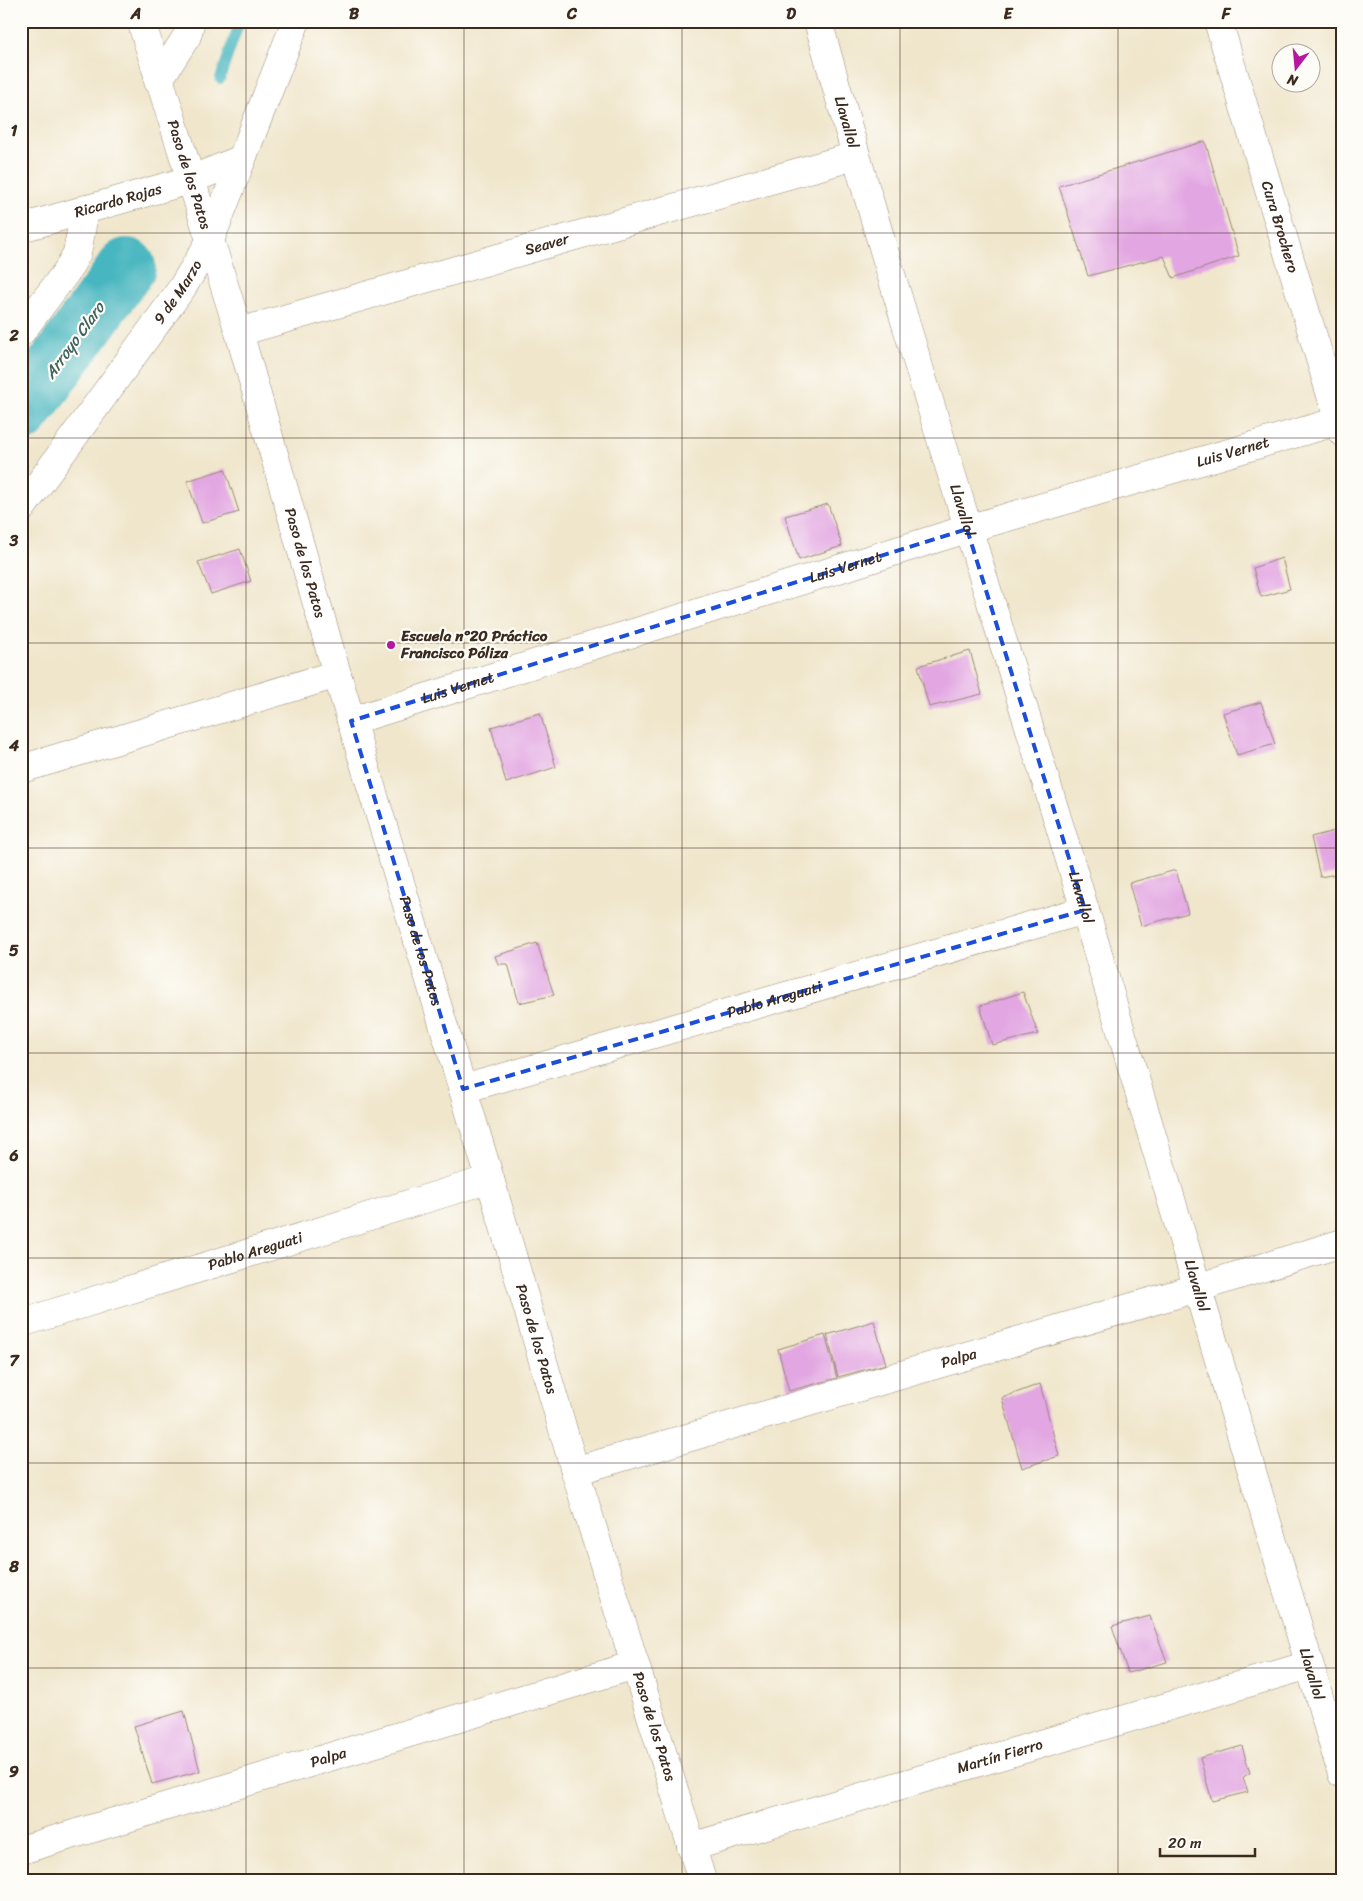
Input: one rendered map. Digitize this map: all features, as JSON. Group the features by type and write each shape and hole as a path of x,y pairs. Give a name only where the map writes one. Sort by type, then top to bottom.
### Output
{"street":[{"name":"Paso de los Patos","path":"141,21 158,82 238,332 337,674 490,1179 575,1471 702,1880"},
{"path":"158,82 186,36 191,21"},
{"name":"9 de Marzo","path":"21,509 182,288 209,243 296,21"},
{"name":"Llavallol","path":"818,21 855,156 967,529 1085,910 1342,1774"},
{"name":"Cura Brochero","path":"1218,21 1341,424"},
{"name":"Seaver","path":"238,332 855,156"},
{"name":"Ricardo Rojas","path":"21,228 190,180 242,159"},
{"path":"21,332 67,271 77,253 85,209"},
{"name":"Luis Vernet","path":"351,721 967,529 1341,424"},
{"path":"21,769 337,674"},
{"name":"Pablo Areguati","path":"463,1090 1085,910"},
{"name":"Pablo Areguati","path":"21,1323 490,1179"},
{"name":"Palpa","path":"575,1471 1197,1288 1342,1243"},
{"name":"Palpa","path":"21,1850 635,1665"},
{"name":"Martín Fierro","path":"691,1847 1309,1665"}],"highlighted area":[{"path":"967,529 1085,910 463,1089 351,721"}],"building":[{"path":"1205,141 1239,256 1173,278 1164,256 1088,276 1059,186"},
{"path":"225,469 239,512 202,523 187,481"},
{"path":"828,504 842,546 799,560 785,516"},
{"path":"240,549 251,581 211,594 198,562"},
{"path":"1282,558 1290,589 1261,597 1253,568"},
{"path":"970,651 982,694 929,707 918,666"},
{"path":"1261,702 1275,744 1237,755 1223,713"},
{"path":"540,713 556,767 506,783 491,727"},
{"path":"1342,829 1342,873 1320,877 1311,837"},
{"path":"1176,870 1188,913 1141,926 1129,883"},
{"path":"537,943 554,995 519,1003 508,964 498,964 495,956"},
{"path":"1023,992 1038,1034 992,1045 980,1006"},
{"path":"874,1321 886,1364 838,1377 827,1335"},
{"path":"825,1335 837,1378 789,1391 778,1349"},
{"path":"1040,1384 1059,1456 1022,1468 1002,1398"},
{"path":"1150,1616 1167,1662 1128,1673 1112,1626"},
{"path":"184,1711 200,1771 152,1784 134,1726"},
{"path":"1242,1746 1250,1773 1243,1777 1248,1792 1212,1801 1200,1758"}],"waterway":[{"name":"Arroyo Claro","path":"220,79 240,21"},
{"name":"Arroyo Claro","path":"21,414 127,267"}],"place":[{"name":"Escuela n°20 Práctico Francisco Póliza","path":"391,645"}]}
